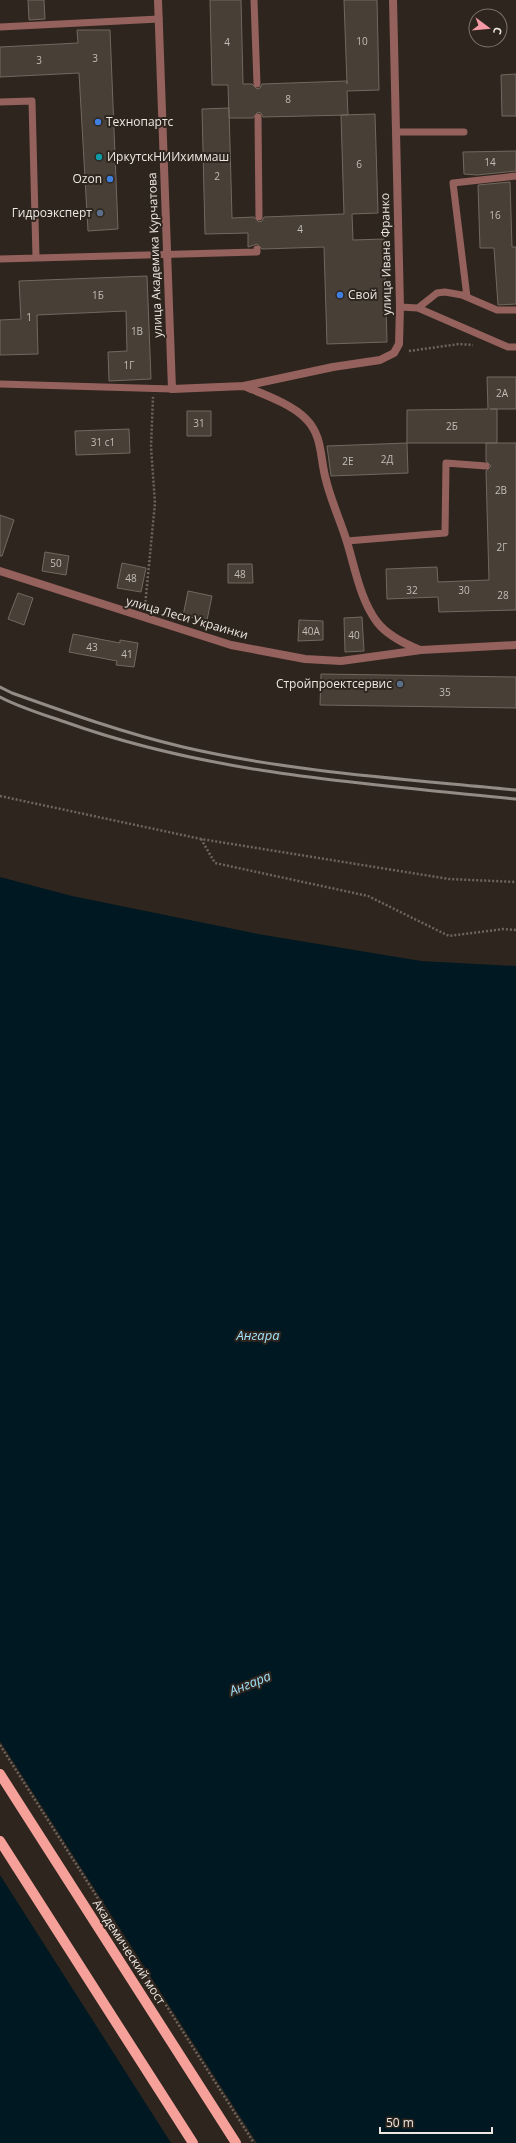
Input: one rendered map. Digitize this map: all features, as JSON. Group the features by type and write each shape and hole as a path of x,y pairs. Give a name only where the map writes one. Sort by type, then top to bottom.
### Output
{"main road":[{"name":"Академический мост","path":"0,1774 236,2143"},
{"path":"0,1841 193,2143"}],"street":[{"name":"улица Академика Курчатова","path":"158,0 172,389"},
{"name":"улица Ивана Франко","path":"393,0 400,307 399,344 394,353"},
{"path":"172,389 244,386 333,367 375,361 394,353"},
{"path":"244,386 282,403 306,418 315,430 318,438 324,475 331,499 347,540 358,582 377,622 406,644 421,650"},
{"name":"улица Леси Украинки","path":"0,571 231,645 305,659 341,661 421,650 516,645"}],"lane":[{"path":"254,0 257,84"},
{"path":"0,27 159,19"},
{"path":"0,102 32,101 36,257"},
{"path":"258,117 259,217"},
{"path":"396,132 464,132"},
{"path":"467,297 453,183 516,176"},
{"path":"0,259 167,253 257,252 257,249"},
{"path":"418,308 437,293 445,292 467,297 497,310 516,310"},
{"path":"400,307 418,308 508,347 516,347"},
{"path":"0,384 172,389"},
{"path":"347,540 445,533 446,463 486,466"}],"path":[{"path":"394,353 459,344 480,345"},
{"path":"144,618 155,503 151,447 154,388"},
{"path":"0,796 201,839 449,879 516,882"},
{"path":"201,839 215,864 368,896 449,936 503,929 516,930"},
{"path":"0,1745 254,2143"}],"water":[{"name":"Ангара","path":"0,877 72,896 258,934 421,961 516,966 516,2143 0,2143"}],"pier":[{"path":"0,1741 257,2143 171,2143 0,1875"}],"building":[{"path":"28,0 44,0 45,19 29,20"},
{"path":"210,0 241,0 243,84 252,84 257,89 260,88 262,84 347,81 344,0 377,0 379,90 347,91 348,115 263,117 261,113 258,112 253,118 229,118 228,85 212,85"},
{"path":"77,30 110,30 118,229 88,231 79,73 0,77 0,47 78,43"},
{"path":"516,74 516,116 502,116 501,75"},
{"path":"229,108 232,218 254,217 259,222 262,221 264,217 344,214 341,115 375,114 378,213 352,214 353,240 384,239 387,342 327,344 324,247 262,249 257,244 248,247 248,233 205,234 202,109"},
{"path":"516,151 516,171 477,175 464,174 463,152"},
{"path":"510,182 512,247 516,247 516,304 498,305 494,248 480,248 478,185"},
{"path":"147,276 151,379 109,381 108,352 127,351 126,311 37,315 38,354 0,355 0,320 21,319 19,281"},
{"path":"487,377 516,377 516,409 497,409 497,443 407,443 407,410 488,409"},
{"path":"187,411 211,411 211,436 187,436"},
{"path":"129,429 130,453 76,455 75,431"},
{"path":"407,443 408,473 331,476 327,446"},
{"path":"486,443 516,443 516,610 439,612 438,597 387,599 386,569 437,567 438,582 489,580 486,471 491,466 486,461"},
{"path":"0,515 14,520 2,556 0,556"},
{"path":"45,552 69,556 66,575 42,571"},
{"path":"122,563 146,568 141,592 117,588"},
{"path":"228,564 252,564 253,583 228,583"},
{"path":"188,591 212,596 207,620 183,616"},
{"path":"18,593 33,598 24,625 8,619"},
{"path":"362,617 364,651 345,652 344,618"},
{"path":"299,620 323,621 323,640 298,641"},
{"path":"73,634 120,643 120,640 138,643 134,667 116,665 117,661 69,652"},
{"path":"321,674 516,677 516,708 320,705"}],"railway":[{"path":"0,687 12,693 118,729 183,747 224,756 349,774 516,790"},
{"path":"0,697 33,711 122,740 233,766 346,782 516,799"}],"place":[{"name":"Технопартс","path":"98,122"},
{"name":"ИркутскНИИхиммаш","path":"99,157"},
{"name":"Ozon","path":"110,179"},
{"name":"Гидроэксперт","path":"100,213"},
{"name":"Свой","path":"340,295"},
{"name":"Стройпроектсервис","path":"400,684"}]}
